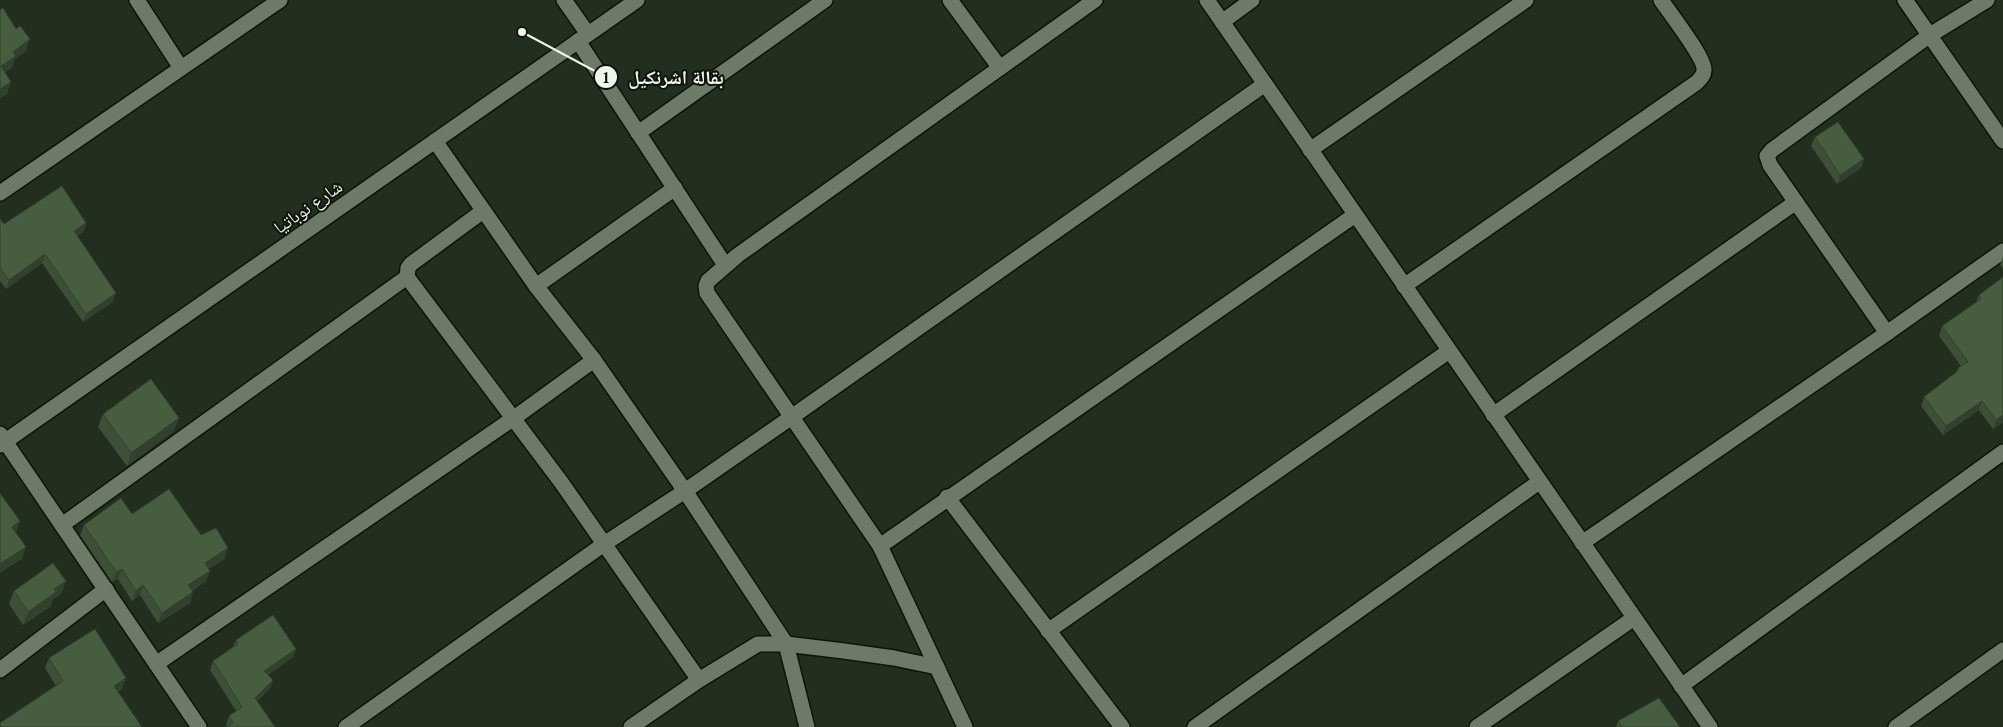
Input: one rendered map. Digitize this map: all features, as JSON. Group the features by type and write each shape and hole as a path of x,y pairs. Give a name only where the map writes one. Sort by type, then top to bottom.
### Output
{"street":[{"path":"137,0 182,68"},
{"path":"0,193 280,0"},
{"path":"564,0 583,38 638,133 725,264"},
{"name":"شارع نوباتيا","path":"2,441 637,0"},
{"path":"638,133 825,0"},
{"path":"950,0 1000,68"},
{"path":"965,727 880,546 793,416 707,293 706,286 708,281 725,264 1095,0"},
{"path":"1207,0 1494,415 1538,482 1710,727"},
{"path":"1222,22 1252,0"},
{"path":"1310,150 1526,0"},
{"path":"1404,286 1696,83 1702,76 1704,69 1698,54 1661,0"},
{"path":"1905,0 2003,141"},
{"path":"1887,334 1770,165 1768,156 1772,150 1930,35 1987,0"},
{"path":"346,727 604,544 685,491 793,416 1265,84"},
{"path":"435,141 536,286 594,360 685,491 786,644 807,727"},
{"path":"536,286 675,188"},
{"path":"1494,415 1796,202"},
{"path":"483,211 417,259 408,268 407,277 561,482 699,680"},
{"path":"880,546 1355,214"},
{"path":"1582,543 1887,334 2003,250"},
{"path":"62,525 407,277"},
{"path":"1048,631 1449,351"},
{"path":"156,664 514,418 594,360"},
{"path":"2,441 62,525 200,727"},
{"path":"1681,686 2003,452"},
{"path":"1195,727 1538,482"},
{"path":"947,498 1122,727"},
{"path":"0,670 106,589"},
{"path":"1476,727 1634,618"},
{"path":"631,727 699,680 758,644 786,644 894,658 937,667"},
{"path":"1896,727 2003,650"}],"building":[{"path":"3,8 16,29 20,26 30,39 13,52 16,56 1,66 11,82 0,89 0,10"},
{"path":"1838,122 1864,159 1840,175 1815,137"},
{"path":"62,186 86,223 74,231 116,293 86,314 45,254 9,280 0,268 0,219 4,224"},
{"path":"2003,277 2003,415 1996,420 1982,401 1946,426 1924,397 1959,370 1958,368 1968,362 1942,326 1981,299 1979,295"},
{"path":"151,379 179,418 131,453 103,414"},
{"path":"169,489 201,535 216,528 228,548 205,563 210,571 188,585 193,592 162,613 143,585 136,591 122,569 116,572 84,525 121,498 132,514"},
{"path":"0,493 20,521 12,527 26,547 0,564"},
{"path":"53,563 66,581 54,589 56,592 28,612 14,591"},
{"path":"273,615 296,649 264,671 273,680 255,698 275,727 227,727 233,723 229,716 242,707 213,661 238,644 236,640"},
{"path":"95,629 126,678 114,686 142,727 0,727 0,723 63,681 49,658"},
{"path":"1659,698 1680,727 1622,727 1618,721"}],"place":[{"name":"بقالة اشرنكيل","path":"522,32"}]}
